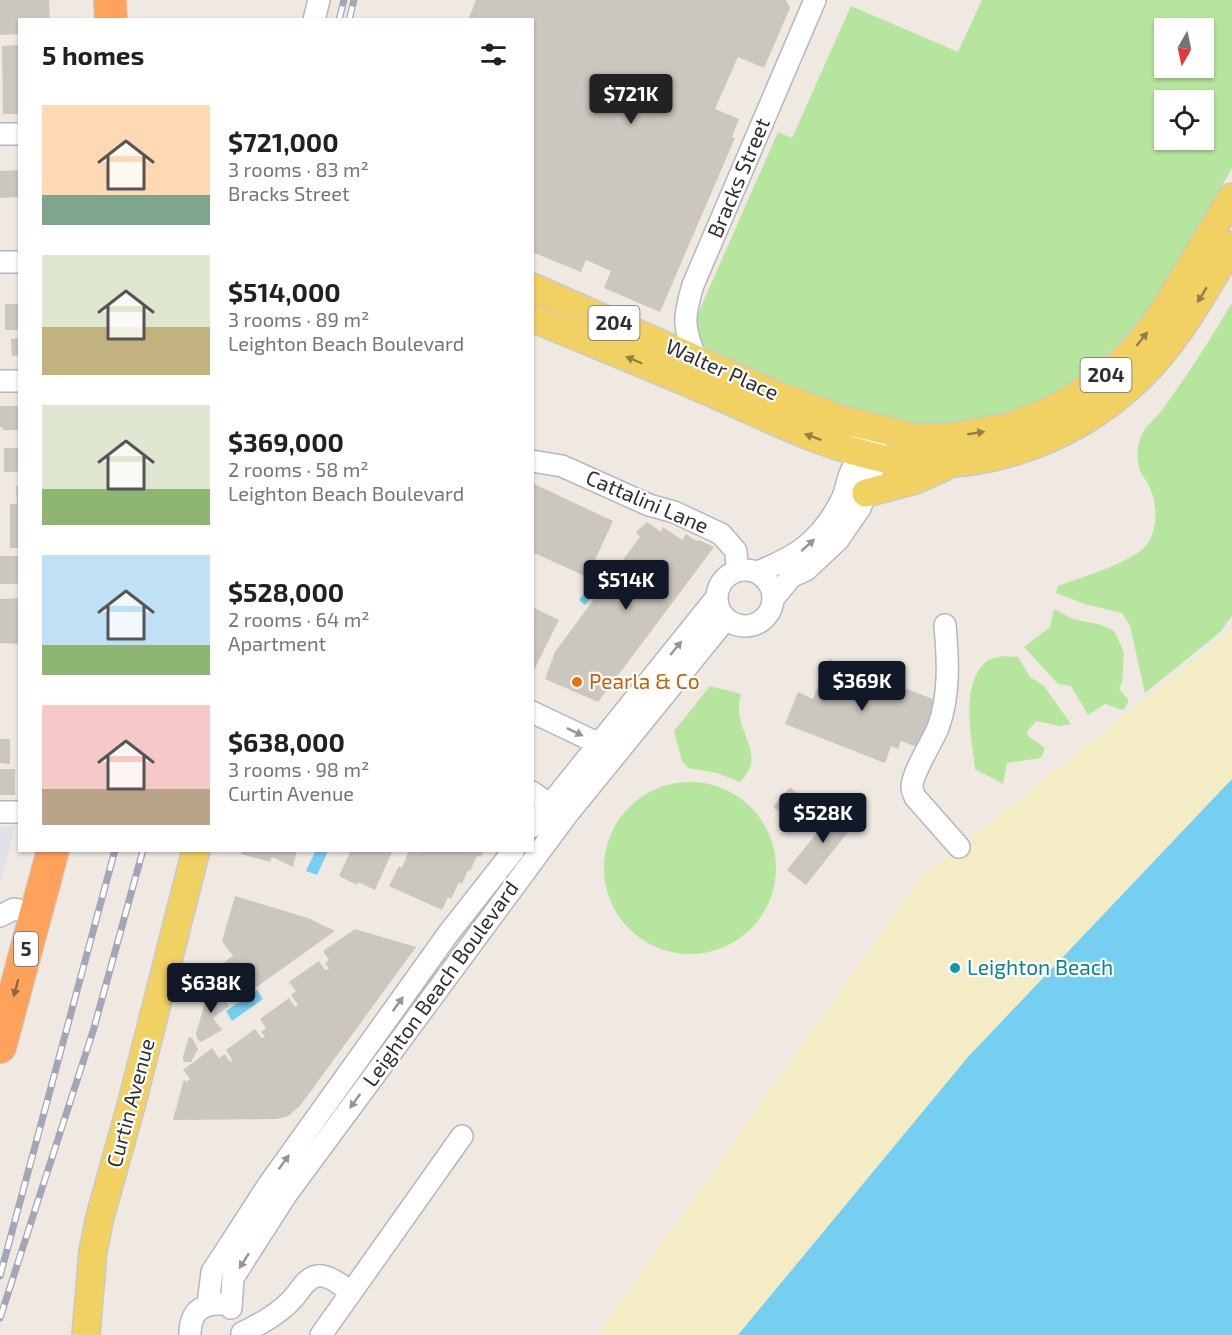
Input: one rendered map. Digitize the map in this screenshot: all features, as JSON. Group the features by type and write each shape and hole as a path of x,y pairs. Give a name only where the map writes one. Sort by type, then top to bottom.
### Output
{"highway":[{"path":"91,0 92,18"},
{"path":"110,0 111,18"},
{"name":"5","path":"0,966 17,913 31,852"},
{"name":"5","path":"0,1047 17,913 51,852"}],"main road":[{"name":"204","path":"918,438 950,437 1008,426 1045,413 1073,398 1106,375 1139,344 1162,314 1232,198"},
{"name":"204","path":"868,455 908,462 953,463 1004,454 1040,443 1076,426 1139,379 1163,352 1193,310 1232,245"},
{"name":"Walter Place","path":"534,287 779,396 860,426 918,438"},
{"name":"Walter Place","path":"534,319 712,393 792,430 868,455"},
{"path":"866,493 915,480 953,463"},
{"name":"Curtin Avenue","path":"89,1329 93,1251 100,1217 195,852"},
{"name":"Curtin Avenue","path":"67,1335 75,1284 93,1251"}],"street":[{"path":"314,18 319,0"},
{"name":"Bracks Street","path":"696,359 688,340 685,321 686,308 693,285 815,0"},
{"path":"0,134 18,134"},
{"path":"0,262 18,262"},
{"path":"0,381 18,381"},
{"path":"843,420 860,440 868,455 872,473 860,508 838,540 806,570 791,577 773,599 768,613 757,623 748,626 733,624 726,620 719,609 716,598 722,581 729,574 747,571 797,555 824,529 843,499 854,467 868,455 880,447 897,441 918,438"},
{"name":"Cattalini Lane","path":"534,461 562,466 721,534 736,551 747,571"},
{"path":"747,571 766,579 773,599"},
{"name":"Leighton Beach Boulevard","path":"534,842 608,748 716,598"},
{"name":"Leighton Beach Boulevard","path":"608,748 726,620"},
{"path":"945,625 946,694 944,710 937,730 916,772 912,788 915,797 959,847"},
{"path":"534,713 608,748"},
{"path":"534,793 558,810"},
{"name":"Leighton Beach Boulevard","path":"534,826 558,810"},
{"path":"0,812 18,812"},
{"name":"Leighton Beach Boulevard","path":"242,1334 240,1320 231,1308 233,1278 278,1189 448,934 512,852"},
{"name":"Leighton Beach Boulevard","path":"208,1304 212,1272 278,1189 527,852"},
{"path":"321,1335 462,1136"},
{"path":"242,1334 273,1317 308,1280 319,1275 351,1293"},
{"path":"190,1335 190,1323 197,1311 208,1304 221,1304 231,1308"}],"shaded area":[{"path":"0,827 15,827 0,885"}],"green space":[{"path":"982,0 1232,0 1232,168 1151,307 1101,360 1036,404 1007,415 976,422 922,426 864,417 710,353 699,343 696,318 778,132 792,138 851,6 958,52"},
{"path":"1232,302 1232,616 1219,633 1145,693 1130,626 1122,613 1085,604 1056,593 1058,586 1120,563 1138,553 1150,539 1155,522 1155,512 1152,494 1138,462 1140,438 1191,368"},
{"path":"1054,609 1073,619 1101,625 1114,631 1124,652 1122,683 1119,688 1129,701 1123,710 1105,704 1088,715 1071,686 1058,684 1024,647 1050,627"},
{"path":"1001,656 1018,657 1030,677 1044,686 1071,724 1060,726 1036,721 1027,732 1028,736 1045,748 1041,758 1007,763 1003,784 975,769 969,712 973,683 978,671 987,661"},
{"path":"710,686 741,694 739,715 751,758 747,774 740,782 717,773 688,768 682,761 674,731"},
{"path":"690,782 723,789 751,807 769,835 776,868 769,901 751,929 723,947 690,954 657,947 629,929 611,901 604,868 611,835 629,807 657,789"}],"sand":[{"name":"Leighton Beach","path":"1232,626 1232,779 968,1057 738,1335 597,1335 920,878 1224,636"}],"water":[{"path":"600,572 606,577 585,605 579,600"},
{"path":"1232,779 1232,1335 738,1335 968,1057"},
{"path":"315,852 328,852 317,875 306,871"},
{"path":"257,990 263,999 232,1021 226,1011"}],"building":[{"path":"0,0 49,0 50,18 18,18 18,34 0,35"},
{"path":"476,0 786,0 790,8 764,68 738,57 715,109 739,119 732,137 735,138 660,312 604,288 611,271 586,260 581,272 534,253 534,18 469,18"},
{"path":"18,45 18,114 3,114 2,46"},
{"path":"18,170 18,197 0,198 0,171"},
{"path":"5,304 18,304 18,330 5,330"},
{"path":"18,338 18,355 12,356 11,339"},
{"path":"0,406 18,406 18,430 3,430 3,427 0,427"},
{"path":"4,448 18,448 18,472 4,472"},
{"path":"534,484 613,521 587,577 534,553"},
{"path":"16,486 18,486 18,548 10,548 10,504 17,504"},
{"path":"647,522 661,532 663,527 682,540 686,534 696,541 699,540 714,547 598,702 545,679 555,652 640,537 636,532"},
{"path":"0,556 18,556 18,584 0,584"},
{"path":"18,598 18,644 0,643 0,599"},
{"path":"534,608 559,620 534,670"},
{"path":"829,659 938,701 919,748 901,741 898,749 891,746 885,763 785,724 798,692 813,699"},
{"path":"0,739 10,739 10,764 0,763"},
{"path":"0,769 15,769 15,795 0,795"},
{"path":"790,787 819,811 802,831 773,807"},
{"path":"840,804 859,818 806,885 787,870"},
{"path":"242,852 297,852 293,867 272,857 270,862 241,854"},
{"path":"350,852 392,852 375,890 358,882 357,885 339,876"},
{"path":"408,852 483,852 481,857 477,856 462,884 459,882 451,899 448,897 442,910 389,886 399,866 402,868"},
{"path":"235,896 308,918 335,931 234,1003 217,979 230,970 224,962 233,956 222,941"},
{"path":"355,929 416,947 300,1106 288,1116 277,1119 173,1120 184,1079 186,1082 190,1079 183,1070 212,1048 219,1058 225,1054 230,1062 232,1060 226,1050 255,1029 262,1038 265,1037 261,1032 266,1028 260,1019 289,998 295,1007 298,1005 291,995 296,991 289,982 319,961 325,970 329,969 325,963 329,960 323,951"},
{"path":"211,981 229,1006 213,1018 222,1030 201,1042 196,1034"},
{"path":"189,1037 198,1049 191,1062 185,1062 183,1057"}],"railway":[{"path":"340,18 344,0"},
{"path":"350,18 354,0"},
{"path":"0,1276 114,852"},
{"path":"0,1318 94,1028 142,852"}],"place":[{"name":"Pearla & Co","path":"577,682"},
{"name":"Leighton Beach","path":"955,968"}]}
